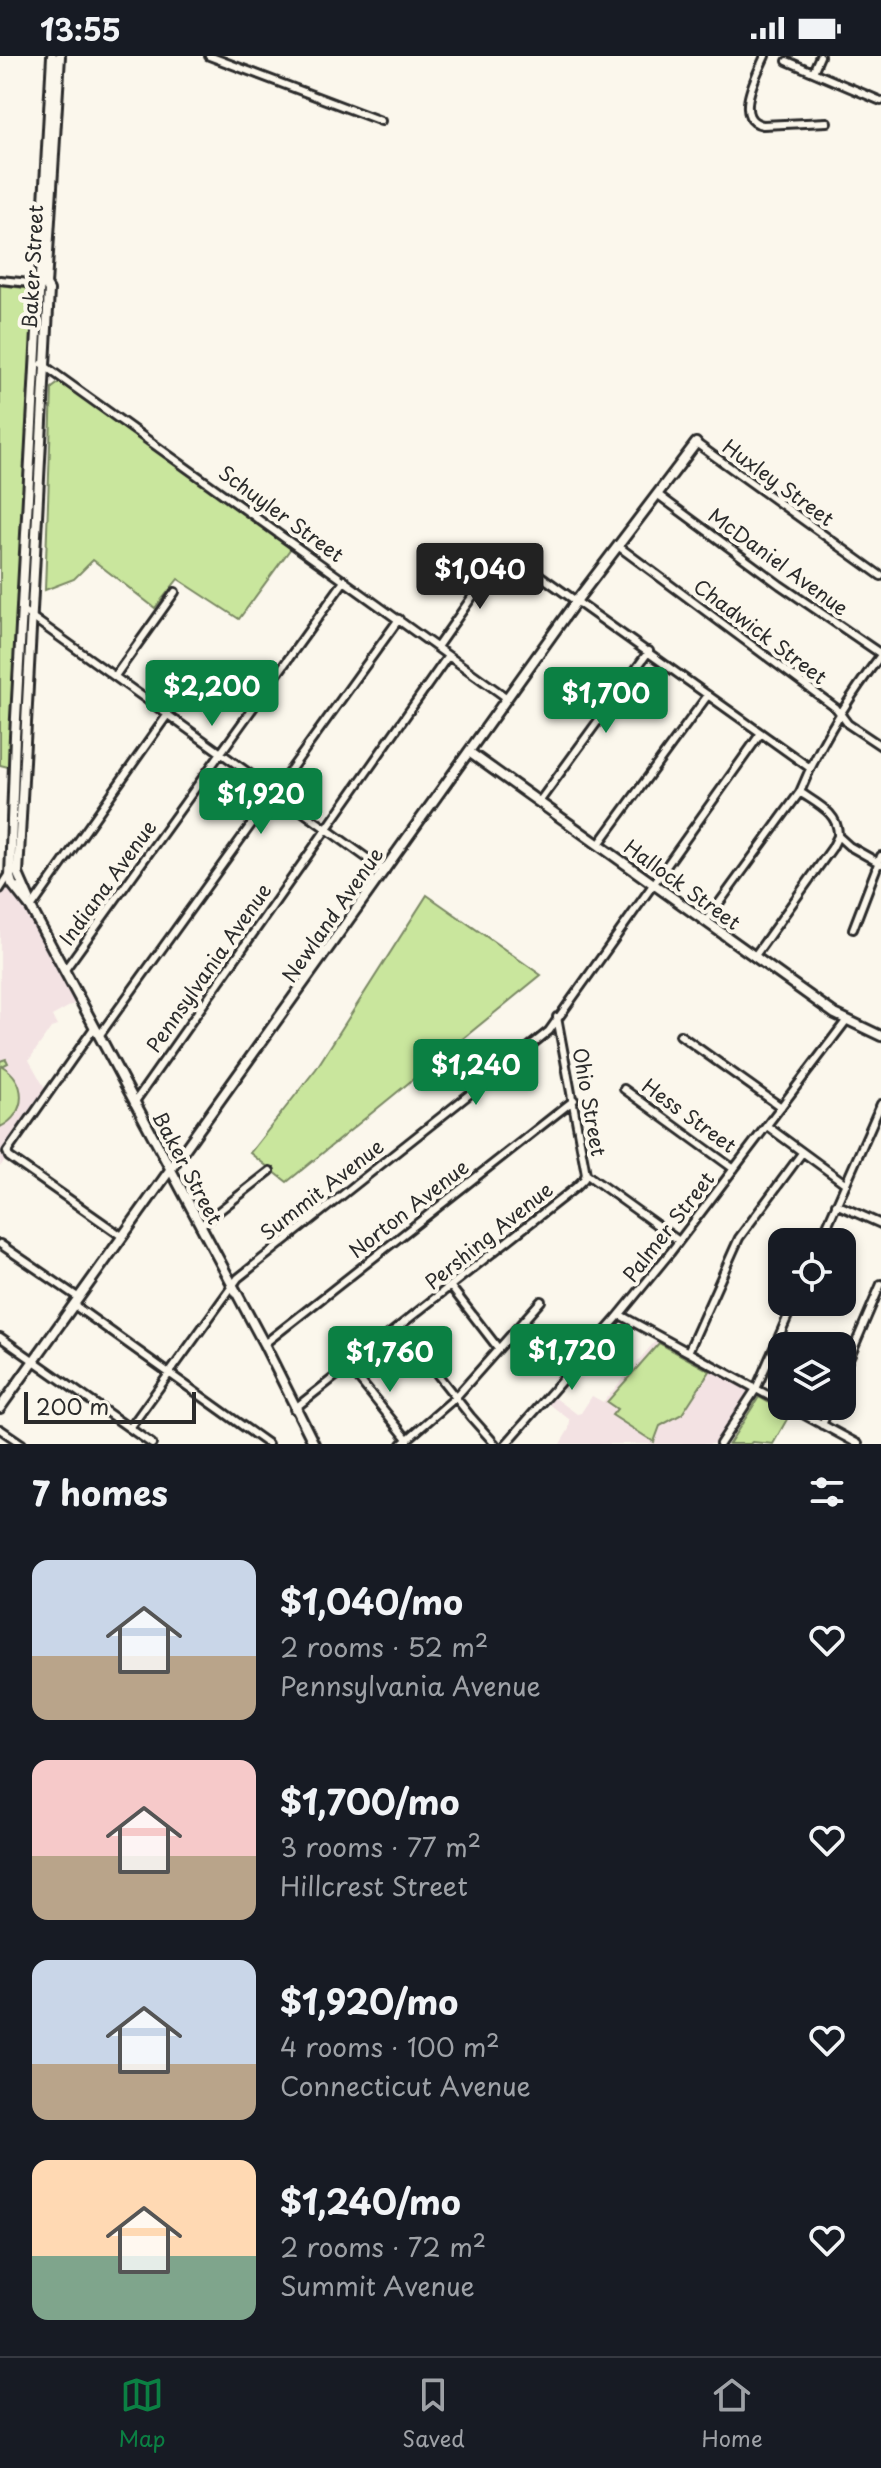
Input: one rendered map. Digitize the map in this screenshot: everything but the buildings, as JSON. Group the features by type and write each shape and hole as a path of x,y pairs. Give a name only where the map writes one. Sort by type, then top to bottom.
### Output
{"street":[{"name":"Baker Street","path":"42,285 52,56"},
{"name":"Baker Street","path":"42,285 60,56"},
{"path":"209,56 381,121"},
{"path":"765,56 754,81 749,118 763,125 827,122"},
{"path":"813,72 820,56"},
{"path":"787,61 881,100"},
{"path":"0,280 42,285"},
{"name":"Baker Street","path":"42,285 49,290 39,362 22,610 12,884 31,908 264,1344 314,1444"},
{"name":"Baker Street","path":"31,908 19,880 19,852 39,362"},
{"name":"Schuyler Street","path":"39,362 507,698"},
{"name":"Newland Avenue","path":"0,1408 577,600 696,443"},
{"name":"Huxley Street","path":"696,443 881,576"},
{"name":"McDaniel Avenue","path":"657,494 802,602 881,654"},
{"name":"Chadwick Street","path":"618,546 841,714 848,724 881,746"},
{"path":"437,647 506,554 518,558 810,768"},
{"name":"Indiana Avenue","path":"64,971 345,580"},
{"path":"115,676 175,592"},
{"path":"22,610 385,871"},
{"path":"123,1237 9,1157 7,1152 399,619"},
{"path":"539,802 649,651"},
{"path":"706,921 800,792 841,714 881,654"},
{"name":"Pennsylvania Avenue","path":"134,1103 448,656"},
{"path":"599,844 708,695"},
{"path":"31,908 168,714"},
{"name":"Summit Avenue","path":"130,1428 238,1278 549,1031 761,733"},
{"name":"Hallock Street","path":"469,752 846,1021 881,1036"},
{"path":"754,957 838,836 838,824 834,817 800,792"},
{"path":"838,836 849,846 880,861 853,929"},
{"path":"0,890 19,852"},
{"path":"0,890 20,893"},
{"name":"Ohio Street","path":"557,1017 586,1174 679,1241"},
{"name":"Palmer Street","path":"506,1444 620,1315 846,1021"},
{"path":"680,1035 781,1107"},
{"name":"Hess Street","path":"624,1089 734,1169"},
{"name":"Norton Avenue","path":"264,1344 574,1100"},
{"path":"826,1228 881,1104"},
{"path":"767,1126 846,1184"},
{"path":"688,1352 739,1238 802,1153"},
{"path":"200,1226 270,1171"},
{"name":"Pershing Avenue","path":"294,1409 350,1368 576,1187 586,1174"},
{"path":"836,1204 881,1224"},
{"path":"0,1244 169,1374 268,1444"},
{"path":"856,1342 881,1284"},
{"path":"451,1287 498,1348"},
{"path":"350,1368 405,1442 455,1398 541,1301"},
{"path":"620,1315 768,1395"},
{"path":"720,1444 756,1389 788,1316"},
{"path":"400,1327 495,1444"},
{"path":"0,1337 152,1444"},
{"path":"813,1420 858,1444"},
{"path":"822,1425 824,1420"},
{"path":"0,1429 22,1444"}],"shaded area":[{"path":"6,891 20,895 77,1002 52,1016 57,1026 51,1028 29,1060 46,1090 2,1151 6,1158 0,1167 0,895"},
{"path":"657,1339 750,1389 717,1444 560,1444 569,1429 570,1420 548,1403 554,1397 577,1414 581,1413 592,1396 603,1402"}],"green space":[{"path":"0,285 36,292 12,768 0,765"},
{"path":"60,382 291,548 239,619 178,579 155,608 93,560 74,579 45,590 52,388"},
{"path":"427,895 541,975 287,1182 250,1153 316,1069"},
{"path":"6,1059 8,1063 2,1066 16,1080 21,1097 16,1114 0,1127 0,1061"},
{"path":"659,1343 710,1371 682,1414 660,1426 654,1442 612,1415 617,1409 607,1402"},
{"path":"759,1397 768,1402 768,1420 787,1420 773,1444 729,1444"}]}
